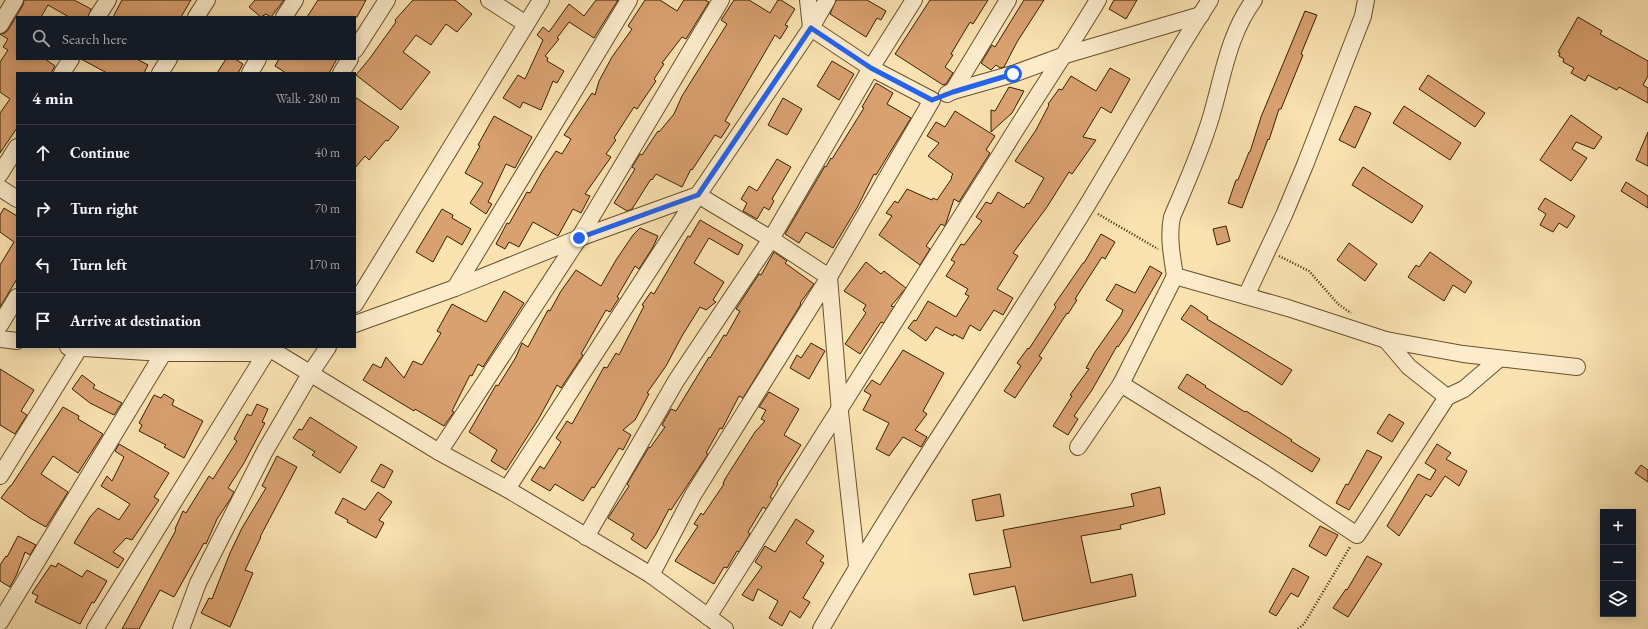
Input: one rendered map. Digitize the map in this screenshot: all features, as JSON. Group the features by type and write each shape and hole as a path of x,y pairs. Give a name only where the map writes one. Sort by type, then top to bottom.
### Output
{"street":[{"path":"0,25 15,0"},
{"path":"98,16 108,0"},
{"path":"197,16 207,0"},
{"path":"285,16 295,0"},
{"path":"356,48 387,0"},
{"path":"490,0 526,24"},
{"path":"356,302 541,0"},
{"path":"455,288 629,0"},
{"path":"439,452 579,238 721,0"},
{"path":"808,0 811,28"},
{"path":"506,489 698,195 811,28 828,0"},
{"path":"586,537 676,381 771,239 871,68 914,0"},
{"path":"953,92 1008,0"},
{"path":"708,617 840,412 1012,135 1066,55 1098,0"},
{"path":"821,629 857,566 1086,207 1210,0"},
{"path":"1078,448 1120,384 1175,276 1172,258 1172,217 1211,117 1231,45 1241,22 1254,0"},
{"path":"1246,296 1308,159 1363,16 1366,0"},
{"path":"651,575 693,495 829,278 932,100 1066,55 1200,15"},
{"path":"811,28 871,68 932,100"},
{"path":"63,72 70,60"},
{"path":"161,72 168,60"},
{"path":"251,72 257,60"},
{"path":"342,72 349,60"},
{"path":"0,174 16,149"},
{"path":"0,188 16,198"},
{"path":"356,324 455,288 579,238 698,195"},
{"path":"698,195 771,239 829,278"},
{"path":"1175,276 1246,296 1386,340 1463,354 1577,367"},
{"path":"829,278 840,412 857,566"},
{"path":"0,325 16,299"},
{"path":"0,339 16,341"},
{"path":"1386,340 1409,367 1447,397"},
{"path":"0,476 75,348"},
{"path":"106,348 165,350 267,350 651,575 725,629"},
{"path":"181,629 198,583 265,450 310,374 327,348"},
{"path":"0,622 165,350"},
{"path":"94,629 267,350"},
{"path":"1120,384 1264,472 1356,535 1447,397 1464,389 1499,359"}],"path":[{"path":"1086,207 1172,258"},
{"path":"1267,250 1309,271 1338,304 1357,317"},
{"path":"1298,629 1304,624 1356,535"}],"building":[{"path":"24,0 74,0 91,9 88,16 67,16 48,5 42,16 16,16 23,5"},
{"path":"122,0 191,0 182,16 114,16"},
{"path":"255,0 284,0 272,16 266,14 260,16 249,7"},
{"path":"318,0 366,0 357,17 308,16"},
{"path":"413,0 455,0 472,14 457,32 446,24 431,45 416,35 403,52 430,72 401,110 356,75 396,22 395,20"},
{"path":"596,0 618,0 594,38 569,22 557,38 559,39 545,56 548,58 547,61 564,71 557,83 553,81 541,110 523,102 520,108 503,98 518,75 525,79 543,40 537,35 543,27 549,32 569,4 584,16"},
{"path":"645,0 660,0 677,11 684,0 705,0 709,2 686,39 682,37 662,63 664,64 654,79 656,81 637,109 634,107 614,138 616,140 606,154 611,157 585,194 590,196 581,213 573,209 558,236 533,222 519,247 509,242 505,249 496,244 507,223 509,224 527,192 530,193 556,151 562,154 571,139 564,135 592,93 595,95 599,81 612,57 632,29 628,26"},
{"path":"734,0 749,0 770,13 778,0 781,0 795,9 785,25 788,26 780,39 775,35 725,121 730,124 721,138 715,135 692,170 691,169 682,187 656,174 652,180 651,179 632,209 627,211 614,203 635,169 632,167 658,131 659,132 674,114 682,96 727,24 721,20"},
{"path":"836,0 867,0 886,11 881,20 877,18 866,37 830,14"},
{"path":"930,0 988,0 973,24 970,22 951,54 953,55 945,67 953,73 946,84 943,85 895,54"},
{"path":"1024,0 1044,0 1017,42 1004,67 1000,68 996,65 991,70 981,63 992,45 995,47"},
{"path":"1114,0 1137,0 1126,19 1109,9"},
{"path":"1305,11 1317,15 1301,54 1303,55 1281,109 1279,109 1269,140 1268,139 1242,208 1228,203 1236,180 1238,180 1250,152 1261,117"},
{"path":"16,17 16,60 46,60 55,66 52,72 16,72 16,129 0,153 0,113 10,99 0,92 0,62 8,50 3,47 8,39 0,34 5,33"},
{"path":"1578,17 1602,31 1600,34 1648,61 1648,76 1643,85 1648,88 1648,103 1619,87 1617,90 1588,75 1585,81 1571,73 1574,68 1563,62 1564,59 1559,56 1560,53 1558,52"},
{"path":"83,60 139,60 148,65 144,72 105,72"},
{"path":"225,60 237,60 243,64 239,72 218,72"},
{"path":"278,60 336,60 330,72 284,72 275,66"},
{"path":"832,61 854,74 839,100 817,86"},
{"path":"1110,68 1130,79 1111,113 1101,107 1083,137 1096,140 1072,174 1069,172 1047,207 1013,253 1018,256 997,289 1013,298 1003,315 994,310 980,331 970,325 963,339 954,334 953,336 936,327 926,341 908,328 914,320 916,321 928,301 956,317 969,296 965,294 968,289 946,276 955,262 951,260 961,244 964,245 982,221 976,217 986,202 991,204 998,192 1024,208 1027,203 1029,204 1044,178 1015,161 1036,130 1049,105 1048,104 1059,89 1062,90 1071,76 1096,91"},
{"path":"1428,75 1485,113 1475,127 1419,89"},
{"path":"876,83 893,93 887,104 911,118 876,175 874,174 857,208 833,248 806,232 799,243 785,234 825,166 826,167 831,158 832,159 864,108 862,107"},
{"path":"1009,87 1024,91 1012,113 991,132 991,110 995,111"},
{"path":"356,98 399,127 388,141 386,140 369,160 365,156 356,167"},
{"path":"783,98 802,109 787,135 768,125"},
{"path":"1355,106 1371,113 1355,148 1339,140"},
{"path":"1404,106 1461,143 1450,160 1393,123"},
{"path":"955,111 995,136 986,150 990,153 959,202 954,199 945,226 941,224 926,246 930,249 920,265 879,235 892,216 886,213 895,201 898,203 907,189 932,200 933,198 937,200 952,178 951,177 953,174 928,156 939,143 927,136 936,122 945,127"},
{"path":"1571,115 1602,137 1594,149 1576,142 1572,149 1587,158 1571,181 1540,160"},
{"path":"494,116 532,137 515,168 506,164 488,202 492,204 486,214 470,203 483,183 465,173"},
{"path":"1648,132 1648,166 1636,160"},
{"path":"777,159 791,167 772,199 774,201 769,210 764,207 757,219 743,211 747,203 741,199 749,186 757,191"},
{"path":"1363,167 1423,206 1412,223 1352,185"},
{"path":"1626,182 1648,196 1648,208 1621,191"},
{"path":"1545,198 1575,216 1567,228 1559,223 1553,232 1540,225 1546,214 1538,209"},
{"path":"4,208 16,215 16,281 0,307 0,265 14,242 0,232 0,215"},
{"path":"442,209 453,215 452,218 471,229 462,245 447,236 433,262 416,252"},
{"path":"700,220 743,245 738,255 709,238 694,263 724,282 713,300 716,302 706,310 700,307 666,366 647,393 649,394 635,420 623,430 631,435 623,450 619,448 594,488 592,487 583,501 555,484 550,491 531,480 540,466 544,469 561,442 556,438 567,421 572,424 604,367 607,368 616,353 619,355 644,306 642,305 651,292 654,294 688,236 690,237"},
{"path":"1226,226 1230,241 1217,245 1213,229"},
{"path":"640,228 658,236 653,247 639,269 635,266 617,297 619,298 610,312 606,310 581,354 583,355 561,388 557,385 538,420 506,470 491,461 497,450 469,432 496,385 498,386 516,357 522,343 528,347 548,310 550,311 561,291 576,270 601,286 616,260 633,235"},
{"path":"1101,234 1115,242 1105,259 1102,257 1075,299 1077,300 1039,356 1042,358 1015,398 1004,391 1021,366 1017,363 1028,348 1029,349 1056,307 1054,305 1084,263"},
{"path":"1349,243 1377,264 1365,281 1337,260"},
{"path":"774,252 787,261 785,263 814,284 800,303 801,304 743,398 739,396 722,429 720,428 706,453 708,454 671,510 669,509 646,549 631,539 634,534 608,518 629,486 627,484 649,447 650,448 665,427 662,425 671,409 676,411 709,357 710,358 724,335 726,336 740,311 736,309 759,274 761,275"},
{"path":"1430,252 1472,282 1465,293 1453,285 1444,301 1408,277 1416,265 1419,267"},
{"path":"866,262 881,274 884,271 906,288 891,306 894,307 884,323 881,322 860,354 845,344 866,313 863,310 866,305 844,291"},
{"path":"1150,266 1162,273 1128,332 1118,347 1117,346 1092,390 1074,416 1078,419 1068,435 1053,426 1072,396 1070,395 1089,369 1086,368 1095,352 1123,310 1106,300 1116,284 1135,293"},
{"path":"504,291 524,303 483,367 478,364 472,376 470,375 452,411 454,412 444,426 415,409 414,411 363,380 373,364 381,368 386,357 404,378 413,361 422,365 441,333 437,331 452,304 486,322"},
{"path":"1191,305 1208,317 1207,319 1292,370 1282,385 1181,319"},
{"path":"811,343 825,351 809,379 790,368 797,355 801,358"},
{"path":"903,350 944,373 923,411 927,414 915,430 927,437 921,447 903,437 889,456 876,449 889,423 863,410 871,395 864,391 872,380 880,385"},
{"path":"0,369 34,390 21,411 27,415 15,434 0,425"},
{"path":"1187,374 1206,386 1205,387 1245,412 1246,411 1320,459 1312,472 1178,388"},
{"path":"82,375 95,385 93,388 122,403 114,415 90,403 72,389"},
{"path":"769,392 799,409 784,435 801,445 777,483 778,484 770,497 773,499 766,509 763,507 748,532 750,534 739,552 737,551 727,568 724,567 714,584 675,561 698,526 694,524 701,513 703,515 724,484 725,479 755,432 765,421 761,419 766,410 759,407"},
{"path":"164,394 174,400 172,405 203,421 184,458 164,447 166,445 139,431 142,425 139,423 154,395 161,398"},
{"path":"257,404 268,409 262,422 265,423 244,463 228,488 234,492 217,519 206,544 204,543 174,597 160,590 139,629 122,629 176,530 175,529 183,511 186,513 209,476 213,479 237,441 234,439 247,414 251,416"},
{"path":"63,407 79,416 78,419 103,434 78,473 53,456 41,474 68,492 46,527 1,498 11,486"},
{"path":"1389,414 1404,423 1392,442 1377,433"},
{"path":"310,417 357,447 340,473 312,455 315,452 293,438 299,429 302,430"},
{"path":"119,444 169,473 154,497 159,500 132,540 126,538 113,552 124,559 118,568 74,543 90,517 98,508 119,520 130,504 101,486 107,476 112,481 124,457 115,451"},
{"path":"1437,444 1451,453 1446,459 1467,471 1459,486 1445,476 1431,497 1426,494 1399,536 1387,526 1418,474 1430,480 1436,470 1425,463"},
{"path":"1367,450 1382,457 1349,510 1336,503 1346,484 1348,485"},
{"path":"277,456 297,467 260,537 245,570 253,573 230,627 201,613 209,598 212,599 230,553 242,528 266,488 262,486"},
{"path":"381,464 393,471 384,488 371,481"},
{"path":"1641,465 1648,470 1648,482 1635,473"},
{"path":"1160,487 1165,514 1120,525 1121,529 1081,536 1091,583 1132,574 1136,596 1023,621 1015,586 974,595 969,574 1011,567 1003,530 1134,506 1131,494"},
{"path":"378,492 392,502 379,520 384,523 376,538 347,522 348,520 335,513 343,498 365,510"},
{"path":"1000,494 1004,516 976,521 972,500"},
{"path":"796,519 814,531 806,543 824,556 820,561 824,563 803,598 810,602 800,618 790,611 782,626 769,618 778,601 758,589 753,601 742,595 762,567 755,562 765,546 775,552"},
{"path":"1320,526 1338,535 1326,556 1309,546"},
{"path":"18,536 36,545 30,555 25,552 17,574 10,587 0,581 0,565 6,556 7,557"},
{"path":"1367,556 1382,564 1348,617 1333,608 1346,589 1347,590"},
{"path":"58,563 82,577 87,570 107,581 94,603 92,602 80,624 35,602 38,596 32,593 51,565 56,567"},
{"path":"1293,568 1309,577 1298,597 1291,593 1276,616 1269,612"}],"route":[{"path":"579,238 698,195 811,28 871,68 932,100 1013,74"}]}
